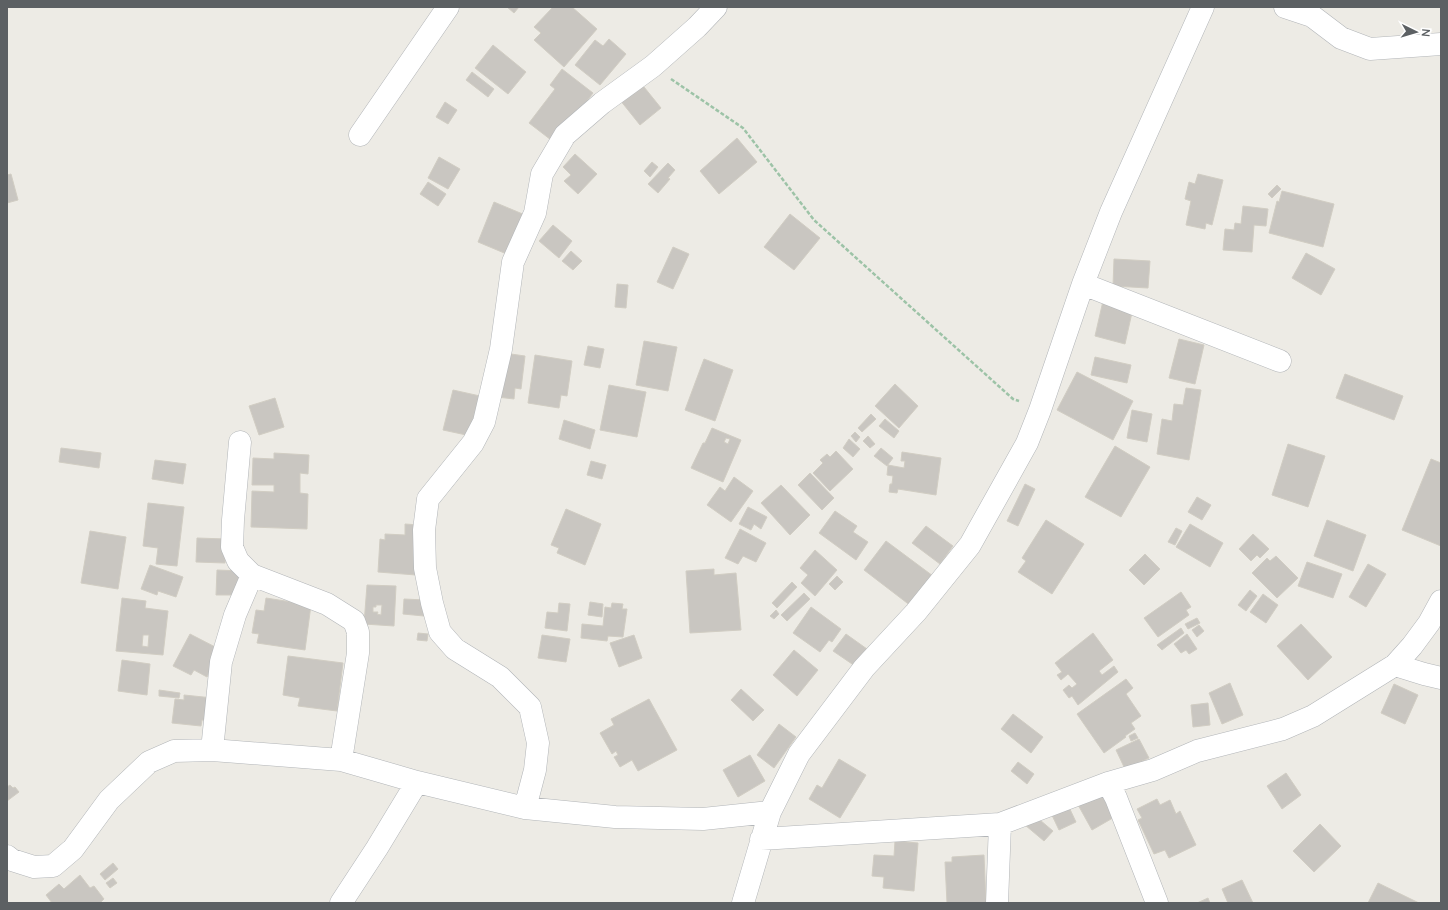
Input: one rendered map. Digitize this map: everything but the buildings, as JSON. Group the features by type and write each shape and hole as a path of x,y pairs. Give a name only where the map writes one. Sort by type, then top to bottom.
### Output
{"street":[{"path":"360,135 448,7"},
{"path":"526,808 535,770 538,743 530,707 500,677 455,649 440,632 432,604 425,568 424,530 428,499 473,443 484,422 501,348 513,262 535,213 542,174 565,135 602,103 653,66 697,27 716,7"},
{"path":"743,903 770,812 800,754 864,668 916,612 970,545 1027,443 1040,410 1083,284 1111,212 1204,7"},
{"path":"1285,7 1312,16 1341,38 1370,50 1441,44"},
{"path":"1083,284 1280,361"},
{"path":"240,442 232,520 232,547 238,561 252,575 327,604 354,621 358,632 358,653 341,760"},
{"path":"212,750 221,662 235,615 252,575"},
{"path":"761,839 1000,824 1108,783 1153,770 1197,751 1283,729 1313,716 1395,665 1412,646 1429,623 1441,601"},
{"path":"1395,665 1441,678"},
{"path":"7,856 12,860 34,867 53,866 73,849 109,800 149,762 174,751 212,750 341,760 417,782 526,808 615,817 696,819 770,812"},
{"path":"342,903 378,848 417,782"},
{"path":"1108,783 1116,798 1157,903"},
{"path":"997,903 1000,824"}],"path":[{"path":"653,66 743,128 814,220 1013,399 1040,410"}]}
